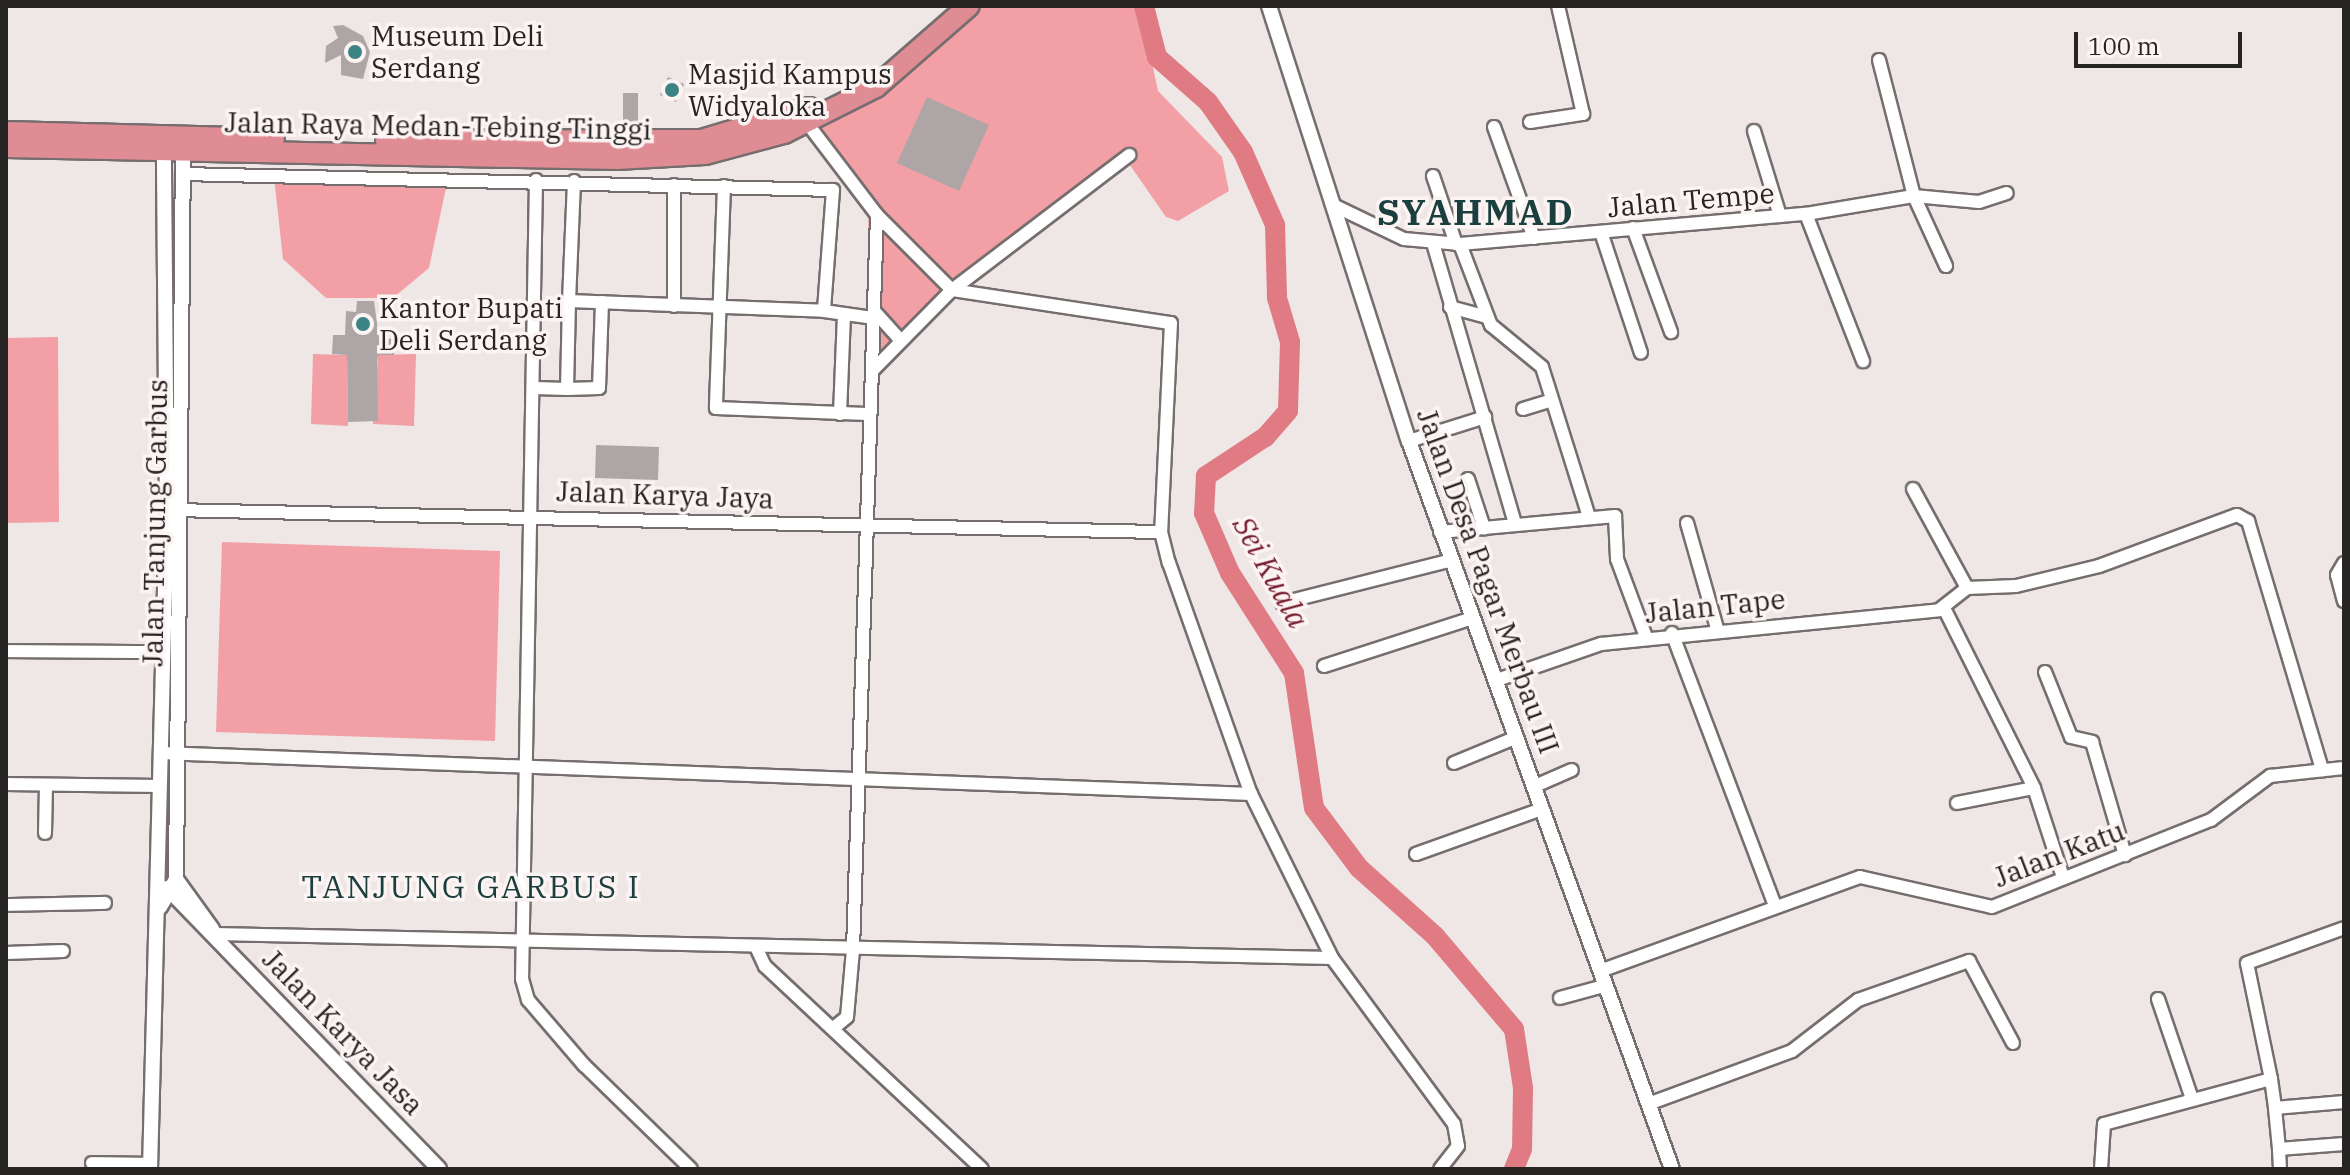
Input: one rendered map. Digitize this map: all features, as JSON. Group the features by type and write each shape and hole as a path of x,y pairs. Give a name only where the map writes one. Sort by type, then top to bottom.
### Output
{"highway":[{"name":"Jalan Raya Medan-Tebing Tinggi","path":"6,147 701,140 829,98 904,52 952,6"},
{"name":"Jalan Raya Medan-Tebing Tinggi","path":"6,132 174,144 648,159 733,148 807,123 888,79 969,6"}],"street":[{"name":"Jalan Desa Pagar Merbau III","path":"1269,6 1440,532 1497,680 1672,1169"},
{"path":"1530,122 1583,114 1558,6"},
{"path":"1879,60 1914,196 1946,266"},
{"path":"807,123 877,215 952,290 1171,323 1161,532 1251,794 1332,958 1454,1124 1458,1146 1440,1169"},
{"path":"1494,127 1534,238"},
{"path":"1754,131 1780,216"},
{"name":"Jalan Tanjung Garbus","path":"169,883 160,786 168,753 184,509 183,174 174,144"},
{"name":"Jalan Tanjung Garbus","path":"169,883 168,753 162,652 174,144"},
{"path":"872,371 952,290 1129,155"},
{"path":"183,174 536,180 833,190 852,185"},
{"path":"1433,176 1487,317"},
{"path":"536,180 534,515 525,765 523,936 528,1000 691,1169"},
{"path":"567,389 574,181"},
{"path":"674,185 674,306"},
{"path":"724,186 718,307 719,412 867,414"},
{"path":"824,311 833,190"},
{"name":"Jalan Tempe","path":"1336,209 1404,239 1458,244 1806,214 1914,196 1973,202 2007,193"},
{"path":"1806,214 1863,361"},
{"path":"836,1026 847,1017 853,950 854,778 869,526 867,414 872,371 877,215"},
{"path":"1633,228 1671,332"},
{"path":"1601,232 1641,353"},
{"path":"1433,243 1515,524"},
{"path":"1449,299 1487,317 1537,360 1589,517"},
{"path":"569,301 844,314 873,312"},
{"path":"535,388 599,388 602,302"},
{"path":"873,312 885,331 900,340"},
{"path":"840,414 844,314"},
{"path":"1523,409 1552,400"},
{"path":"1409,441 1485,417"},
{"path":"1468,479 1484,528"},
{"path":"1913,489 1967,588"},
{"name":"Jalan Karya Jaya","path":"167,510 534,515 1161,532"},
{"path":"1440,532 1589,517 1617,518 1617,559 1646,637"},
{"path":"2063,877 2034,788 1948,604 1967,588 2045,580 2244,517 2322,770"},
{"path":"1687,523 1717,628"},
{"path":"1282,603 1452,560"},
{"path":"2344,563 2337,575 2344,601"},
{"name":"Jalan Tape","path":"1497,680 1601,644 1672,633 1948,604"},
{"path":"1324,666 1473,618"},
{"path":"1672,633 1775,906"},
{"path":"6,651 162,652"},
{"path":"2045,672 2069,735 2092,742 2125,855"},
{"path":"1454,763 1517,737"},
{"path":"168,753 1251,794"},
{"name":"Jalan Katu","path":"1560,998 1775,906 1868,876 1992,907 2211,820 2270,776 2344,768"},
{"path":"1535,786 1572,770"},
{"path":"6,784 160,786"},
{"path":"45,833 46,786"},
{"path":"1957,803 2034,788"},
{"path":"1416,854 1542,809"},
{"path":"92,1163 150,1166 160,907 169,883"},
{"name":"Jalan Karya Jasa","path":"169,883 439,1169"},
{"path":"6,905 105,903"},
{"path":"2280,1169 2271,1079 2249,960 2344,928"},
{"path":"213,932 523,936 757,949 1332,958"},
{"path":"757,949 765,966 836,1026 982,1169"},
{"path":"6,953 63,951"},
{"path":"1648,1104 1792,1051 1858,1000 1969,961 2013,1043"},
{"path":"2158,999 2192,1099"},
{"path":"2101,1169 2100,1126 2271,1079"},
{"path":"2275,1108 2344,1102"},
{"path":"2279,1149 2344,1144"}],"shaded area":[{"path":"974,6 1140,6 1158,91 1222,157 1229,191 1178,221 1166,217 1123,155 953,285 870,368 868,198 812,125"},
{"path":"274,177 447,183 429,268 393,298 326,298 283,259"},
{"path":"58,337 59,522 6,523 6,338"},
{"path":"313,354 347,355 348,426 311,424"},
{"path":"416,354 414,426 373,424 378,355"},
{"path":"222,542 500,551 495,741 216,732"}],"building":[{"name":"Museum Deli Serdang","path":"343,25 363,36 370,52 363,79 341,75 341,55 325,63 326,46 338,38 333,26"},
{"name":"Masjid Kampus Widyaloka","path":"668,77 684,84 676,102 660,95"},
{"path":"623,93 638,93 638,127 623,127"},
{"path":"927,97 989,125 959,191 897,163"},
{"path":"357,301 374,301 379,338 395,339 394,355 378,355 378,421 348,422 347,355 332,354 333,335 345,335 346,311 356,312"},
{"path":"596,445 659,447 658,480 595,478"}],"waterway":[{"name":"Sei Kuala","path":"1144,6 1157,57 1208,102 1243,152 1275,225 1277,298 1290,342 1288,411 1265,437 1206,476 1204,513 1230,573 1294,673 1314,808 1359,868 1435,936 1514,1029 1523,1088 1522,1149 1514,1169"}],"place":[{"name":"Museum Deli Serdang","path":"355,52"},
{"name":"Masjid Kampus Widyaloka","path":"672,90"},
{"name":"Kantor Bupati Deli Serdang","path":"363,324"}],"district":[{"name":"SYAHMAD","path":"1476,212"},
{"name":"TANJUNG GARBUS I","path":"471,886"}]}
